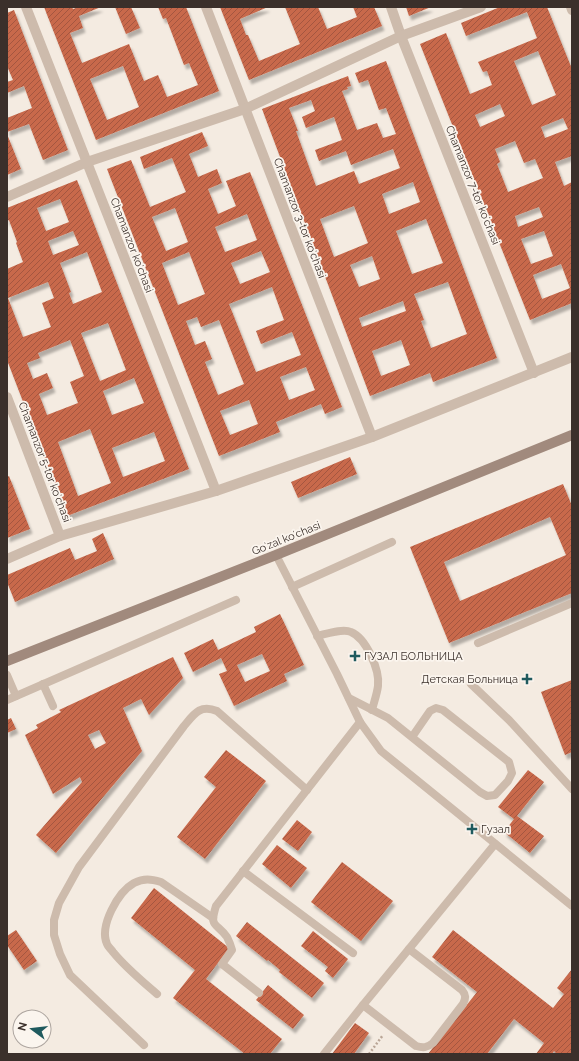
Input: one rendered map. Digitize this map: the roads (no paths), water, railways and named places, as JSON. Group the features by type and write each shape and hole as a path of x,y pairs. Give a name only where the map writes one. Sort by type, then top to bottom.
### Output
{"main road":[{"name":"Goʻzal koʻchasi","path":"7,661 276,555 572,435"}],"street":[{"name":"Chamanzor koʻchasi","path":"26,7 216,491"},
{"name":"Chamanzor 3-tor koʻchasi","path":"206,7 372,437"},
{"name":"Chamanzor 7-tor koʻchasi","path":"391,7 401,36 534,372"},
{"path":"7,197 87,162 246,109 401,36 481,7"},
{"path":"7,559 60,536 216,491 372,437 572,357"},
{"name":"Chamanzor 5-tor koʻchasi","path":"7,397 60,536"}],"lane":[{"path":"292,587 392,542"},
{"path":"276,555 360,722 381,751 572,906"},
{"path":"7,700 236,600"},
{"path":"478,643 572,603"},
{"path":"317,636 338,631 351,632 362,640 375,663 378,684 372,710"},
{"path":"7,675 16,696"},
{"path":"43,684 53,706"},
{"path":"471,684 509,720 572,789"},
{"path":"349,698 388,718 480,792 487,796 495,795 508,781 512,772 509,762 442,710 436,708 430,711 412,737"},
{"path":"144,1045 70,975 60,954 54,936 54,920 59,903 79,867 184,726 195,713 204,709 210,708 217,711 307,790"},
{"path":"259,993 222,964 232,950 228,938 214,923 213,918 216,906 360,722"},
{"path":"324,1054 495,844"},
{"path":"243,872 354,953"},
{"path":"157,994 129,969 107,944 105,933 107,922 110,913 123,892 134,884 151,879 161,882 213,918"},
{"path":"363,1005 416,1046 428,1048 438,1038 464,1004 465,993 409,949"}],"place":[{"name":"ГУЗАЛ БОЛЬНИЦА","path":"355,656"},
{"name":"Детская Больница","path":"527,679"},
{"name":"Гузал","path":"472,829"}]}
